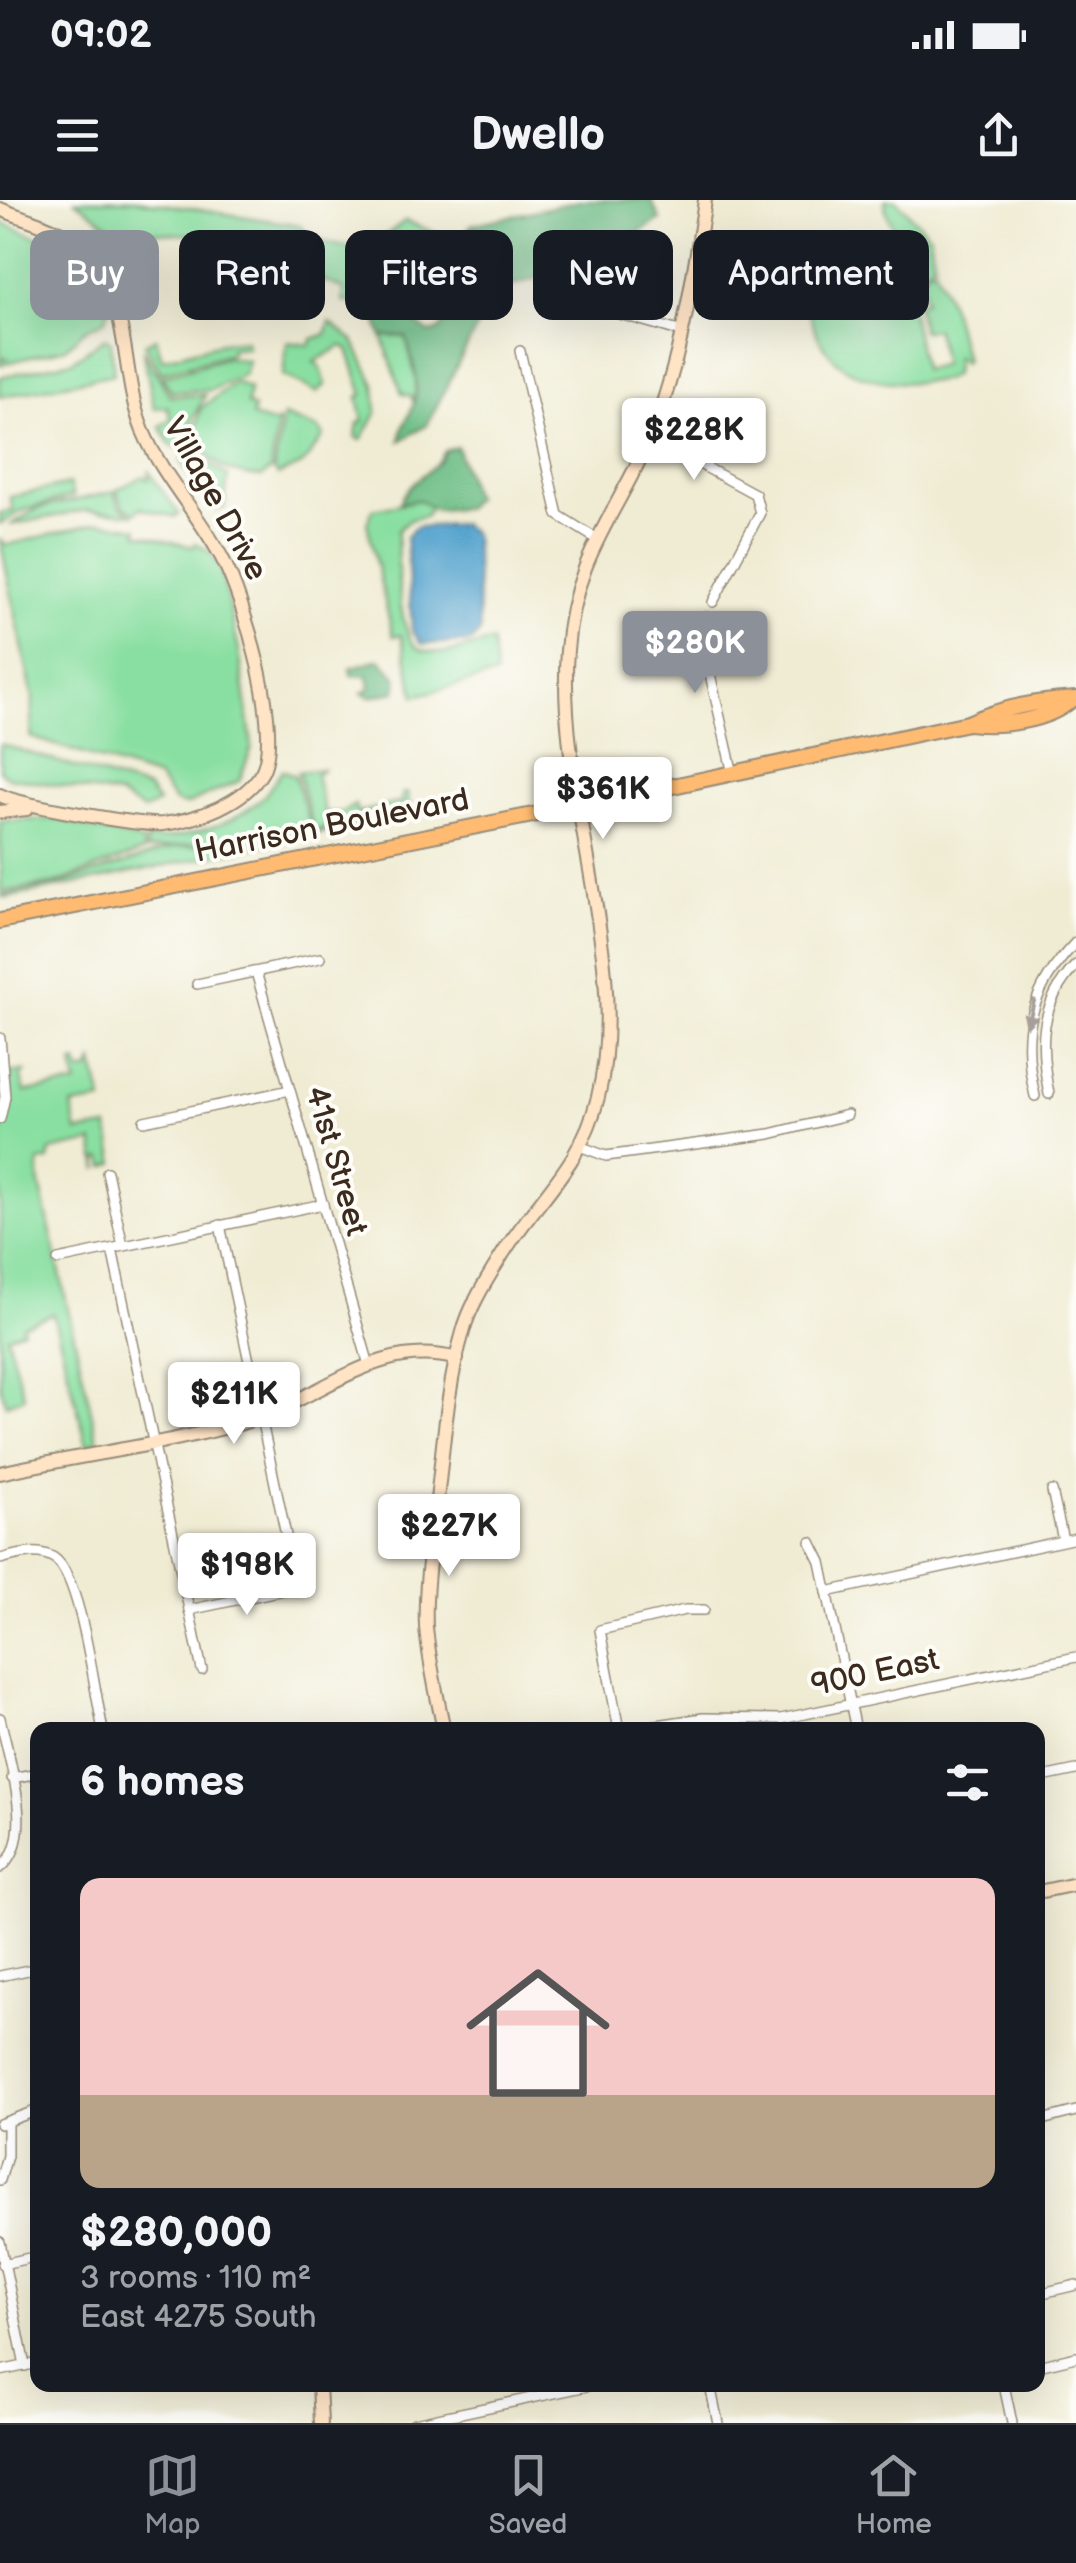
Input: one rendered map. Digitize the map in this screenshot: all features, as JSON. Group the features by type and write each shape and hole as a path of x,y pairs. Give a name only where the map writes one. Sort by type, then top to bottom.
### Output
{"main road":[{"name":"Harrison Boulevard","path":"0,921 576,807 968,723 990,726 1060,710 1074,699"}],"street":[{"path":"442,1722 428,1651 427,1584 463,1330 499,1258 582,1147 604,1064 606,984 576,807 567,649 578,580 594,538 650,437 679,332 705,200"},
{"name":"Village Drive","path":"0,209 66,235 108,282 142,427 160,464 222,558 246,612 264,706 267,760 244,792 184,820 144,824 52,807"},
{"path":"639,320 679,332"},
{"path":"520,351 558,515 594,538"},
{"path":"650,437 755,494 760,502 760,514 713,602"},
{"path":"706,617 701,635 733,774"},
{"path":"0,795 52,807"},
{"path":"0,812 52,807"},
{"path":"1035,1096 1026,1050 1030,1010 1044,980 1076,942"},
{"path":"197,984 320,958"},
{"path":"1050,1094 1041,1050 1044,1022 1057,988 1076,964"},
{"name":"41st Street","path":"256,972 370,1365"},
{"path":"0,1038 5,1097 0,1120"},
{"path":"144,1121 290,1090"},
{"path":"582,1147 606,1156 786,1132 847,1116"},
{"path":"107,1172 153,1441 202,1670"},
{"path":"58,1260 323,1204"},
{"path":"189,1610 297,1587 220,1225"},
{"path":"0,1473 261,1417 370,1365 409,1353 458,1360"},
{"path":"1052,1491 1063,1540"},
{"path":"827,1592 1076,1538"},
{"path":"810,1542 827,1592 854,1722"},
{"path":"0,1559 34,1553 56,1559 72,1584 101,1722"},
{"path":"620,1722 600,1630 685,1610 704,1610"},
{"name":"900 East","path":"762,1722 1076,1657"},
{"path":"0,1718 20,1828 12,1858 0,1868"},
{"name":"900 East","path":"659,1722 697,1722"},
{"path":"1045,1777 1076,1770"},
{"path":"12,1778 30,1775"},
{"path":"1045,1891 1076,1884"},
{"path":"0,1976 30,1970"},
{"path":"1045,2119 1076,2111"},
{"path":"0,2180 7,2156 3,2124 30,2113"},
{"path":"0,2242 25,2366"},
{"path":"2,2264 30,2258"},
{"path":"1045,2292 1076,2285"},
{"path":"1045,2364 1076,2357"},
{"path":"0,2371 30,2365"},
{"path":"318,2392 320,2423"},
{"path":"414,2423 559,2392"},
{"path":"711,2392 718,2423"},
{"path":"1005,2392 1012,2423"}],"green space":[{"path":"75,200 136,200 299,225 304,230 179,230 179,234 115,230"},
{"path":"583,200 651,200 660,220 642,230 533,230 533,279 513,285 513,230 468,230 471,225"},
{"path":"885,200 896,200 924,230 895,230"},
{"path":"405,221 428,230 393,230"},
{"path":"0,222 30,234 30,320 105,320 85,330 65,348 0,365 0,360 7,358 0,356"},
{"path":"929,235 930,236 934,263 929,268"},
{"path":"325,242 345,246 345,302 343,302 344,289 325,281"},
{"path":"935,268 953,312 965,360 963,363 956,357 954,374 945,380 872,379 838,362 812,320 913,320 923,370 943,364 936,329 922,331 920,320 929,320 929,270"},
{"path":"376,320 413,320 429,333 438,331 447,320 480,320 427,425 400,441 416,395 414,370 406,337 382,336"},
{"path":"330,322 353,340 375,385 377,412 361,440 356,438 358,423 363,422 358,397 363,395 348,349 342,346 314,362 320,366 326,384 317,392 283,375 287,342 310,345 312,339 326,334"},
{"path":"382,336 406,337 416,380 414,404 411,396 402,394"},
{"path":"105,338 111,342 114,374 0,397 0,377 72,361"},
{"path":"156,338 162,359 224,342 246,341 247,348 231,348 231,353 161,373 145,344"},
{"path":"143,350 170,396 205,395 192,420 193,441 182,447 171,446 160,426 171,420 168,407 154,408"},
{"path":"227,357 248,361 244,374 211,390 172,392 162,377"},
{"path":"235,382 249,388 247,405 254,408 252,417 276,424 278,420 271,470 262,477 221,466 210,458 198,437 201,408"},
{"path":"283,416 319,429 324,436 302,465 278,475 274,471"},
{"path":"196,446 205,461 228,476 224,508 215,509 181,463 184,451"},
{"path":"457,447 474,498 465,508 436,510 419,500 400,503 445,451"},
{"path":"149,472 179,514 175,517 140,508 135,513 124,506 116,490 144,476 148,480"},
{"path":"69,484 73,496 22,511 0,524 0,513 13,511 10,497"},
{"path":"114,492 120,506 131,514 88,510 10,525 39,508"},
{"path":"419,500 431,507 425,516 409,520 398,530 400,596 407,631 413,644 432,652 492,642 496,675 415,696 401,635 393,636 367,523 373,509"},
{"path":"101,522 138,528 137,533 193,547 196,543 210,552 221,571 239,650 252,747 239,781 186,805 175,802 158,778 31,737 33,698 0,540 7,545"},
{"path":"380,659 394,674 397,686 395,692 370,697 362,693 370,689 368,676 351,675 350,668"},
{"path":"0,744 148,789 158,803 144,810 118,795 8,777 0,771"},
{"path":"322,769 316,775 325,813 343,812 355,805 357,813 403,802 402,794 407,793 412,816 314,830 298,772"},
{"path":"282,770 295,776 312,830 147,850 146,840 193,833 240,815 264,796"},
{"path":"56,819 142,841 144,851 56,883 1,892 0,821"},
{"path":"357,826 7,898 0,896 60,884 175,847 273,840"},
{"path":"93,1062 103,1101 72,1106 77,1132 108,1127 115,1163 105,1167 103,1158 99,1159 98,1170 93,1142 50,1151 49,1160 39,1162 39,1180 98,1442 87,1445 53,1314 22,1325 23,1330 7,1336 24,1397 6,1404 0,1386 0,1136 10,1111 11,1072 25,1072 21,1077 25,1092 77,1084 73,1064 77,1063 80,1072 90,1070"}],"water":[{"path":"461,524 474,534 480,632 470,642 422,644 412,631 406,537 416,527"}]}
